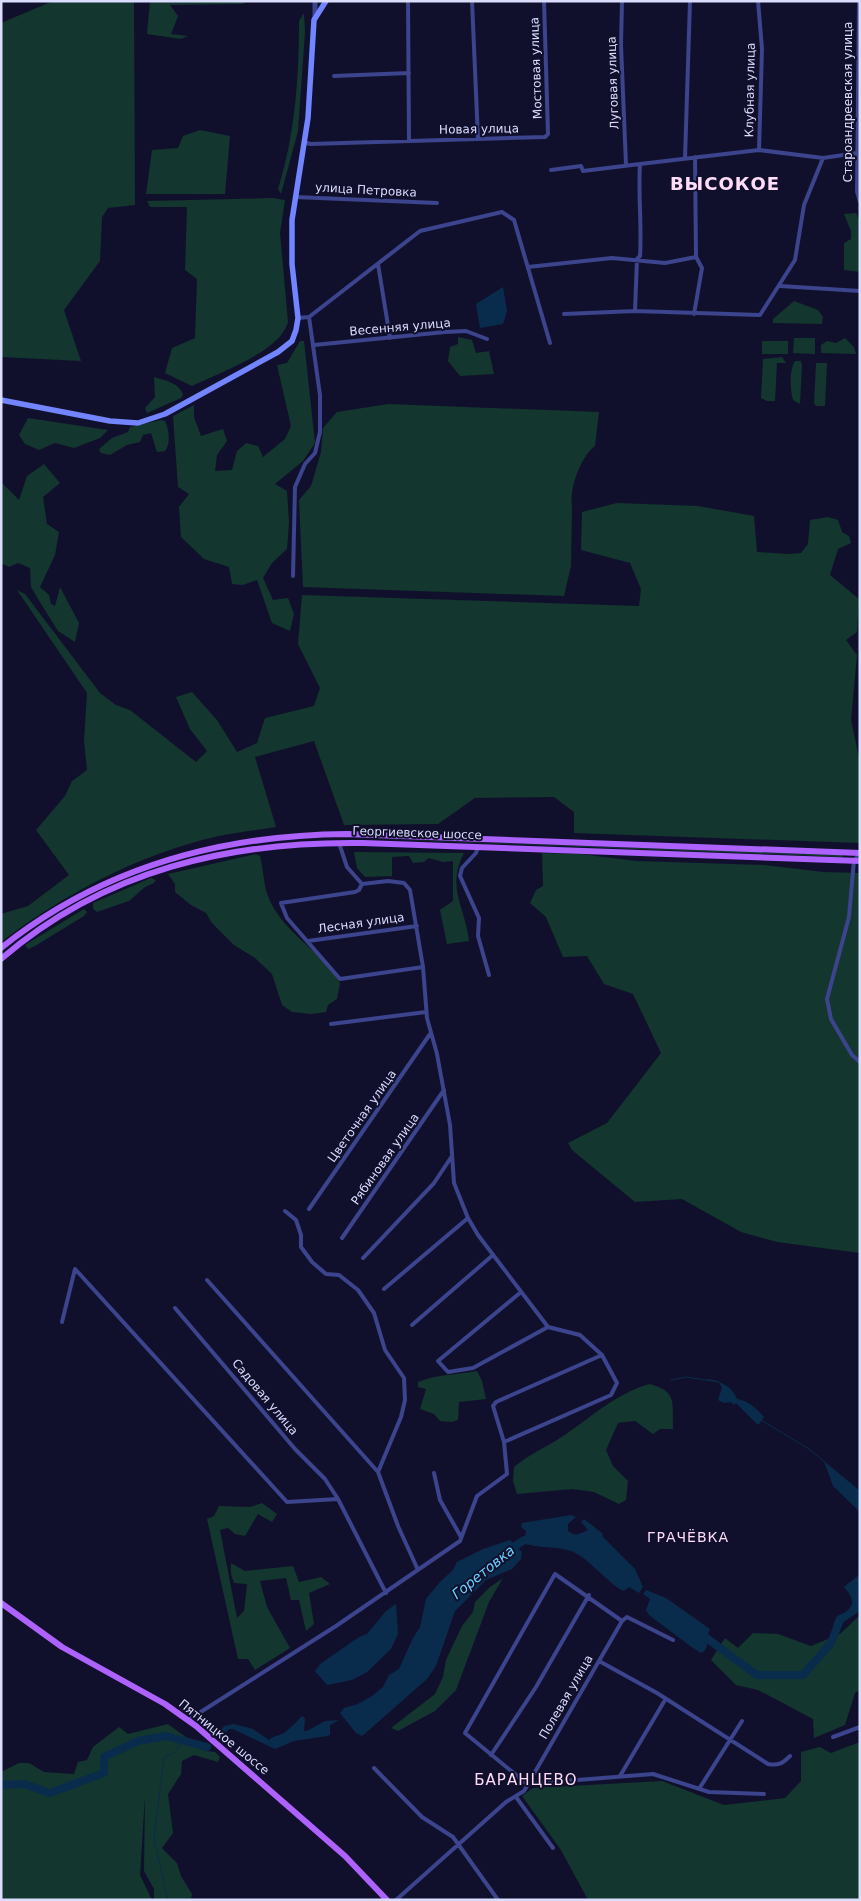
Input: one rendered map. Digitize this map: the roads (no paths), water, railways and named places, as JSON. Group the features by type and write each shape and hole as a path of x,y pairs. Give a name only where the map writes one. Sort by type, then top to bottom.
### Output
{"main road":[{"path":"1,400 121,423 138,422 165,414 284,348 294,337 298,318 291,250 295,197 310,90 314,20 325,2"},
{"name":"Георгиевское шоссе","path":"1,948 67,903 124,874 202,850 275,837 347,834 860,854"},
{"name":"Георгиевское шоссе","path":"1,958 75,907 118,885 206,857 257,847 339,842 857,860"},
{"name":"Пятницкое шоссе","path":"1,1604 62,1647 165,1704 188,1720 338,1850 387,1900"}],"street":[{"path":"314,20 315,1"},
{"path":"408,1 409,140"},
{"path":"472,1 478,139"},
{"name":"Мостовая улица","path":"544,1 548,134"},
{"name":"Луговая улица","path":"622,1 621,46 626,165"},
{"path":"686,158 690,1"},
{"name":"Клубная улица","path":"758,1 762,49 759,150"},
{"name":"Староандреевская улица","path":"858,1 857,192 860,202"},
{"path":"334,76 409,73"},
{"name":"Новая улица","path":"304,142 310,144 545,137 548,134"},
{"path":"551,170 581,166 583,171 759,150 823,158 857,153"},
{"path":"694,314 702,268 696,256 695,157"},
{"path":"564,314 635,311 760,315 795,260 804,205 823,158"},
{"path":"635,311 637,259 640,256 641,237 638,184 640,164"},
{"name":"улица Петровка","path":"295,197 437,203"},
{"path":"298,318 309,317 420,231 502,212 514,220 550,343"},
{"path":"528,267 604,258 637,259 643,262 664,263 696,256"},
{"path":"378,264 390,338"},
{"path":"780,286 860,291"},
{"path":"293,576 295,487 305,464 315,453 320,432 320,395 309,317"},
{"name":"Весенняя улица","path":"314,345 466,331 487,339"},
{"path":"339,842 347,867 362,884"},
{"path":"478,847 476,853 462,868 460,876 479,918 478,936 489,974"},
{"path":"860,854 857,860 849,917 827,999 831,1019 852,1055 860,1062"},
{"path":"362,884 388,881 404,883 410,890 424,967 426,1012 450,1125 454,1183 468,1218 548,1327 580,1335 602,1355 617,1382 611,1395 504,1442"},
{"path":"362,884 359,890 355,892 281,903 288,918 340,979 424,967"},
{"name":"Лесная улица","path":"308,941 417,926"},
{"path":"331,1024 426,1012"},
{"name":"Цветочная улица","path":"310,1209 430,1034"},
{"name":"Рябиновая улица","path":"342,1238 444,1090"},
{"path":"363,1258 434,1183 452,1155"},
{"path":"285,1211 296,1220 301,1235 301,1247 312,1262 326,1274 339,1275 358,1290 374,1313 385,1350 404,1378 405,1400 401,1417 378,1472"},
{"path":"384,1289 468,1218"},
{"path":"412,1326 493,1254"},
{"path":"62,1322 75,1269 287,1502 338,1498"},
{"path":"207,1280 378,1472 398,1526 418,1570"},
{"path":"521,1292 438,1361 448,1372 473,1368 548,1327"},
{"name":"Садовая улица","path":"175,1308 295,1449 325,1479 338,1498 386,1593"},
{"path":"188,1720 386,1593 460,1540 477,1496 508,1474 504,1442 493,1406 496,1402 602,1355"},
{"path":"434,1473 440,1500 461,1537"},
{"path":"673,1640 627,1617 622,1620 555,1574 465,1733 527,1784 653,1774 709,1792 764,1794"},
{"path":"491,1755 536,1687 588,1595"},
{"name":"Полевая улица","path":"396,1900 506,1802 524,1791 622,1620"},
{"path":"599,1661 768,1764 776,1766 783,1763 790,1756"},
{"path":"620,1776 665,1700"},
{"path":"700,1789 742,1721"},
{"path":"833,1737 860,1727"},
{"path":"374,1768 422,1817 453,1836 498,1900"},
{"path":"516,1796 554,1848"}],"water":[{"path":"503,287 507,311 503,324 480,328 476,304"},
{"path":"719,1382 732,1390 737,1399 749,1403 764,1417 757,1424 736,1403 734,1405 731,1402 724,1403 718,1400 722,1388"},
{"path":"824,1461 860,1491 860,1512 833,1486"},
{"path":"571,1515 576,1517 568,1524 568,1531 580,1534 588,1530 581,1522 584,1519 602,1533 603,1537 635,1569 643,1587 639,1593 629,1587 624,1591 620,1589 579,1555 566,1549 524,1543 526,1531 521,1527 522,1523"},
{"path":"510,1540 522,1552 521,1559 512,1569 486,1580 455,1611 436,1666 427,1679 362,1736 356,1733 340,1713 344,1708 358,1704 372,1696 383,1687 389,1675 399,1669 420,1627 426,1599 453,1570 457,1562 483,1549"},
{"path":"860,1574 860,1611 836,1627 833,1625 837,1616 843,1614 852,1605 851,1597 844,1587"},
{"path":"646,1590 666,1598 710,1629 707,1646 704,1651 701,1653 693,1648 649,1615 646,1610 650,1599 643,1594"},
{"path":"396,1604 398,1634 391,1649 367,1672 352,1680 327,1685 315,1671 320,1664 359,1637 367,1634 386,1611"},
{"path":"302,1716 305,1718 304,1731 325,1721 339,1720 330,1725 330,1735 294,1741 275,1749 233,1729 229,1729 223,1737 220,1734 224,1726 234,1724 253,1729 269,1740 284,1733"}],"waterway":[{"path":"671,1380 686,1377 719,1382"},
{"path":"761,1420 809,1449 825,1462"},
{"name":"Горетовка","path":"507,1552 524,1540 534,1541"},
{"name":"Горетовка","path":"701,1634 757,1675 803,1675 831,1643 840,1620"},
{"name":"Горетовка","path":"1,1785 24,1784 50,1793 104,1773 104,1757 138,1741 166,1736 207,1747"},
{"path":"168,1900 154,1839 164,1758 175,1752 183,1740"}],"district":[{"name":"ВЫСОКОЕ","path":"725,184"},
{"name":"ГРАЧЁВКА","path":"688,1537"},
{"name":"БАРАНЦЕВО","path":"526,1780"}]}
